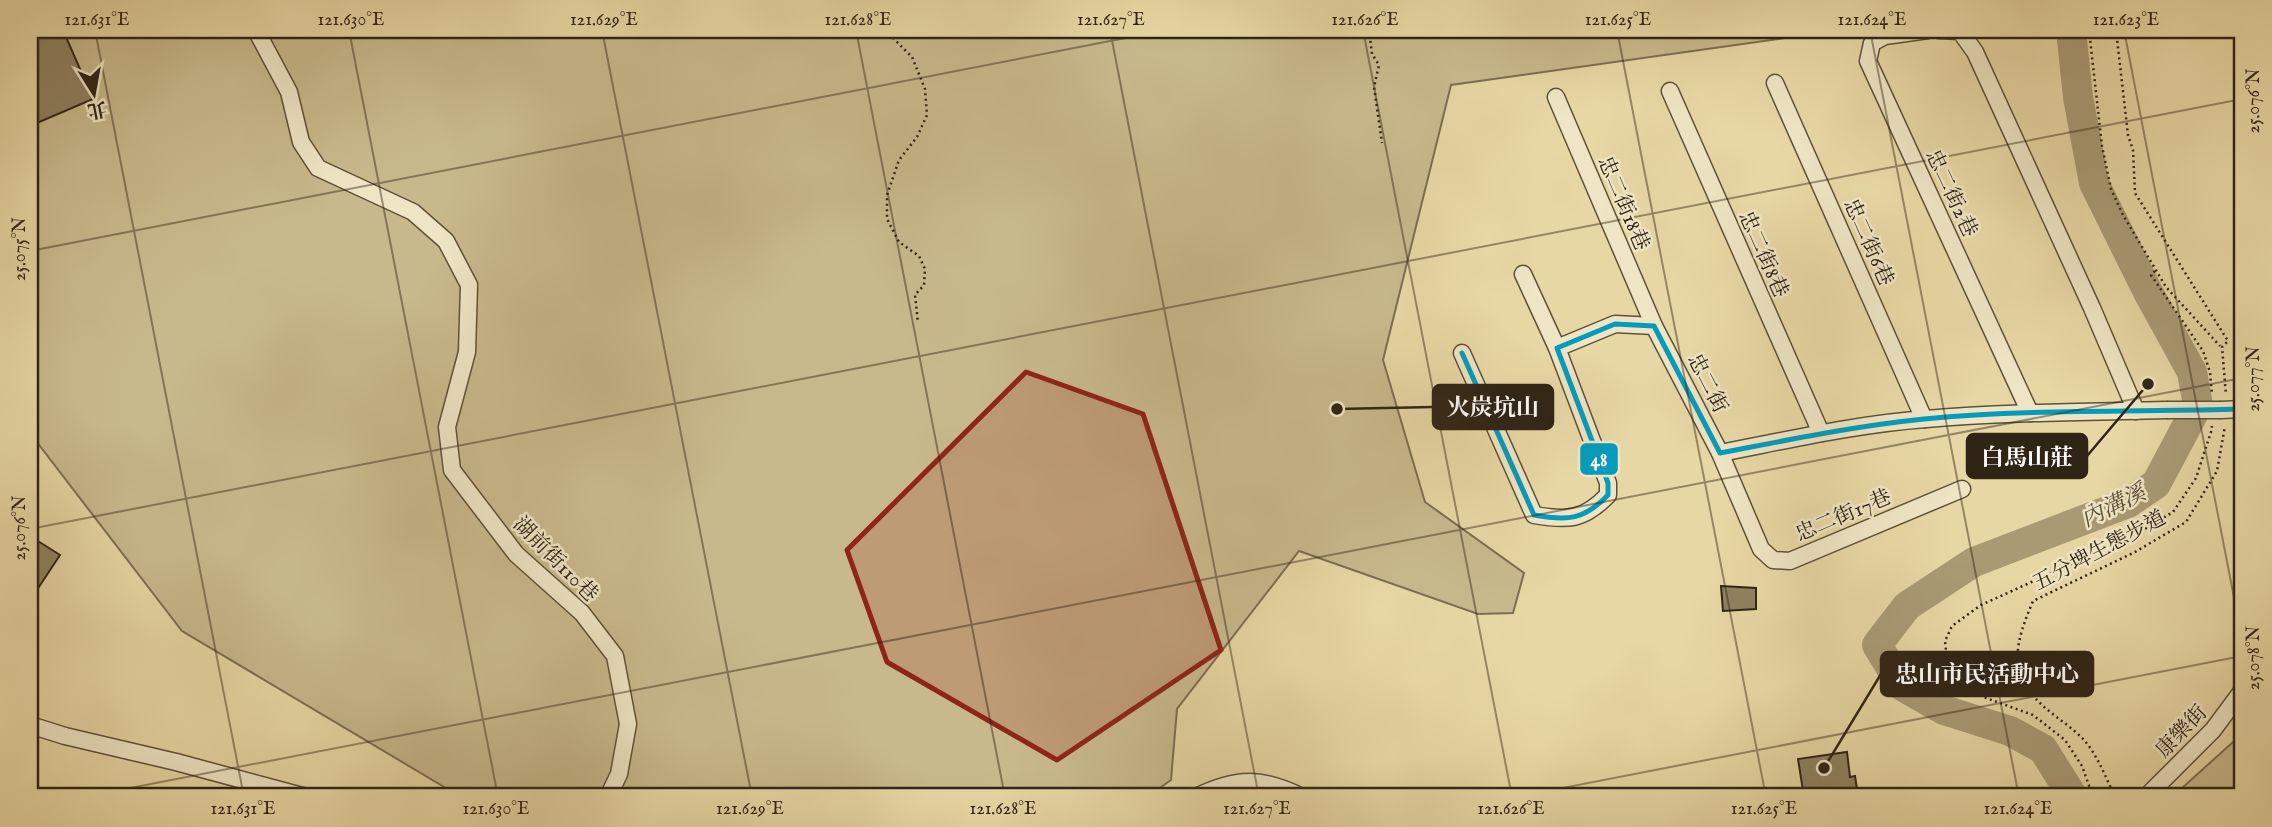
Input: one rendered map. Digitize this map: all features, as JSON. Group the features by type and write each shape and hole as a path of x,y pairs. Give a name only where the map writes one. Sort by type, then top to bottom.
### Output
{"street":[{"name":"湖前街110巷","path":"256,30 289,92 302,142 318,168 413,212 446,241 469,285 467,352 447,426 452,470 516,554 582,613 615,656 628,724 619,774 608,797"},
{"name":"忠二街2巷","path":"1928,30 1885,36 1872,43 1868,61 2030,413"},
{"path":"1939,30 1960,31 1975,52 2136,411"},
{"name":"忠二街6巷","path":"1775,83 1924,419"},
{"name":"忠二街8巷","path":"1670,91 1821,433"},
{"name":"忠二街18巷","path":"1556,97 1654,326"},
{"path":"1462,353 1534,515 1561,520 1583,516 1599,505 1608,495 1608,483 1557,348 1523,274"},
{"path":"1557,348 1615,324 1654,326"},
{"name":"忠二街","path":"1654,326 1720,453"},
{"path":"1720,453 1821,433 1924,419 2030,413 2167,410 2226,412"},
{"name":"忠二街17巷","path":"1720,453 1761,550 1773,560 1790,561 1962,489"},
{"name":"康樂街","path":"2146,797 2213,730 2242,691"},
{"path":"30,725 306,797"},
{"path":"1196,797 1243,780 1278,785 1302,797"}],"path":[{"path":"885,30 912,57 925,89 927,115 917,137 899,160 887,195 887,219 898,242 919,256 926,269 924,285 915,295 918,323"},
{"path":"1369,30 1372,54 1379,65 1374,87 1382,143"},
{"path":"2090,30 2102,146 2111,189 2123,215 2166,287 2221,347"},
{"name":"五分埤生態步道","path":"2115,797 2084,740 2041,704 2027,688 2017,660 2020,633 2033,601 2135,552 2186,522 2217,471 2226,412 2221,347 2228,341 2136,193 2133,150 2128,135 2116,30"},
{"path":"2155,271 2151,275 2203,351 2210,372 2212,395"},
{"name":"五分埤生態步道","path":"2093,797 2082,766 2065,740 2033,715 1986,698 1966,684 1947,660 1945,641 1952,626 1982,605 2123,541 2173,512 2196,478 2211,432 2226,412"}],"highlighted area":[{"path":"1026,372 1143,414 1221,650 1057,760 887,662 847,550"}],"shaded area":[{"path":"30,30 1828,32 1451,85 1383,360 1425,502 1524,573 1513,613 1478,614 1299,551 1177,709 1171,780 1147,797 461,797 182,631 30,436"},
{"path":"2242,734 2242,797 2172,797"}],"building":[{"path":"30,30 63,30 93,99 30,126"},
{"path":"30,536 60,555 31,599 30,598"},
{"path":"1721,586 1756,588 1756,609 1723,611"},
{"path":"1847,752 1850,777 1855,776 1857,789 1852,790 1853,797 1804,797 1798,759"}],"waterway":[{"name":"內溝溪","path":"2071,30 2078,97 2094,183 2148,292 2192,372 2198,405 2156,484 2128,503 1974,562 1907,606 1877,645 1902,686 1944,710 2010,731 2043,749 2073,797"}],"transit line":[{"name":"48","path":"1462,353 1534,515 1557,518 1583,514 1608,495 1608,483 1557,348 1615,324 1654,326 1720,453 1847,429 1924,419 2043,412 2242,409"}],"place":[{"name":"白馬山莊","path":"2148,384"},
{"name":"火炭坑山","path":"1337,409"},
{"name":"忠山市民活動中心","path":"1824,768"}]}
